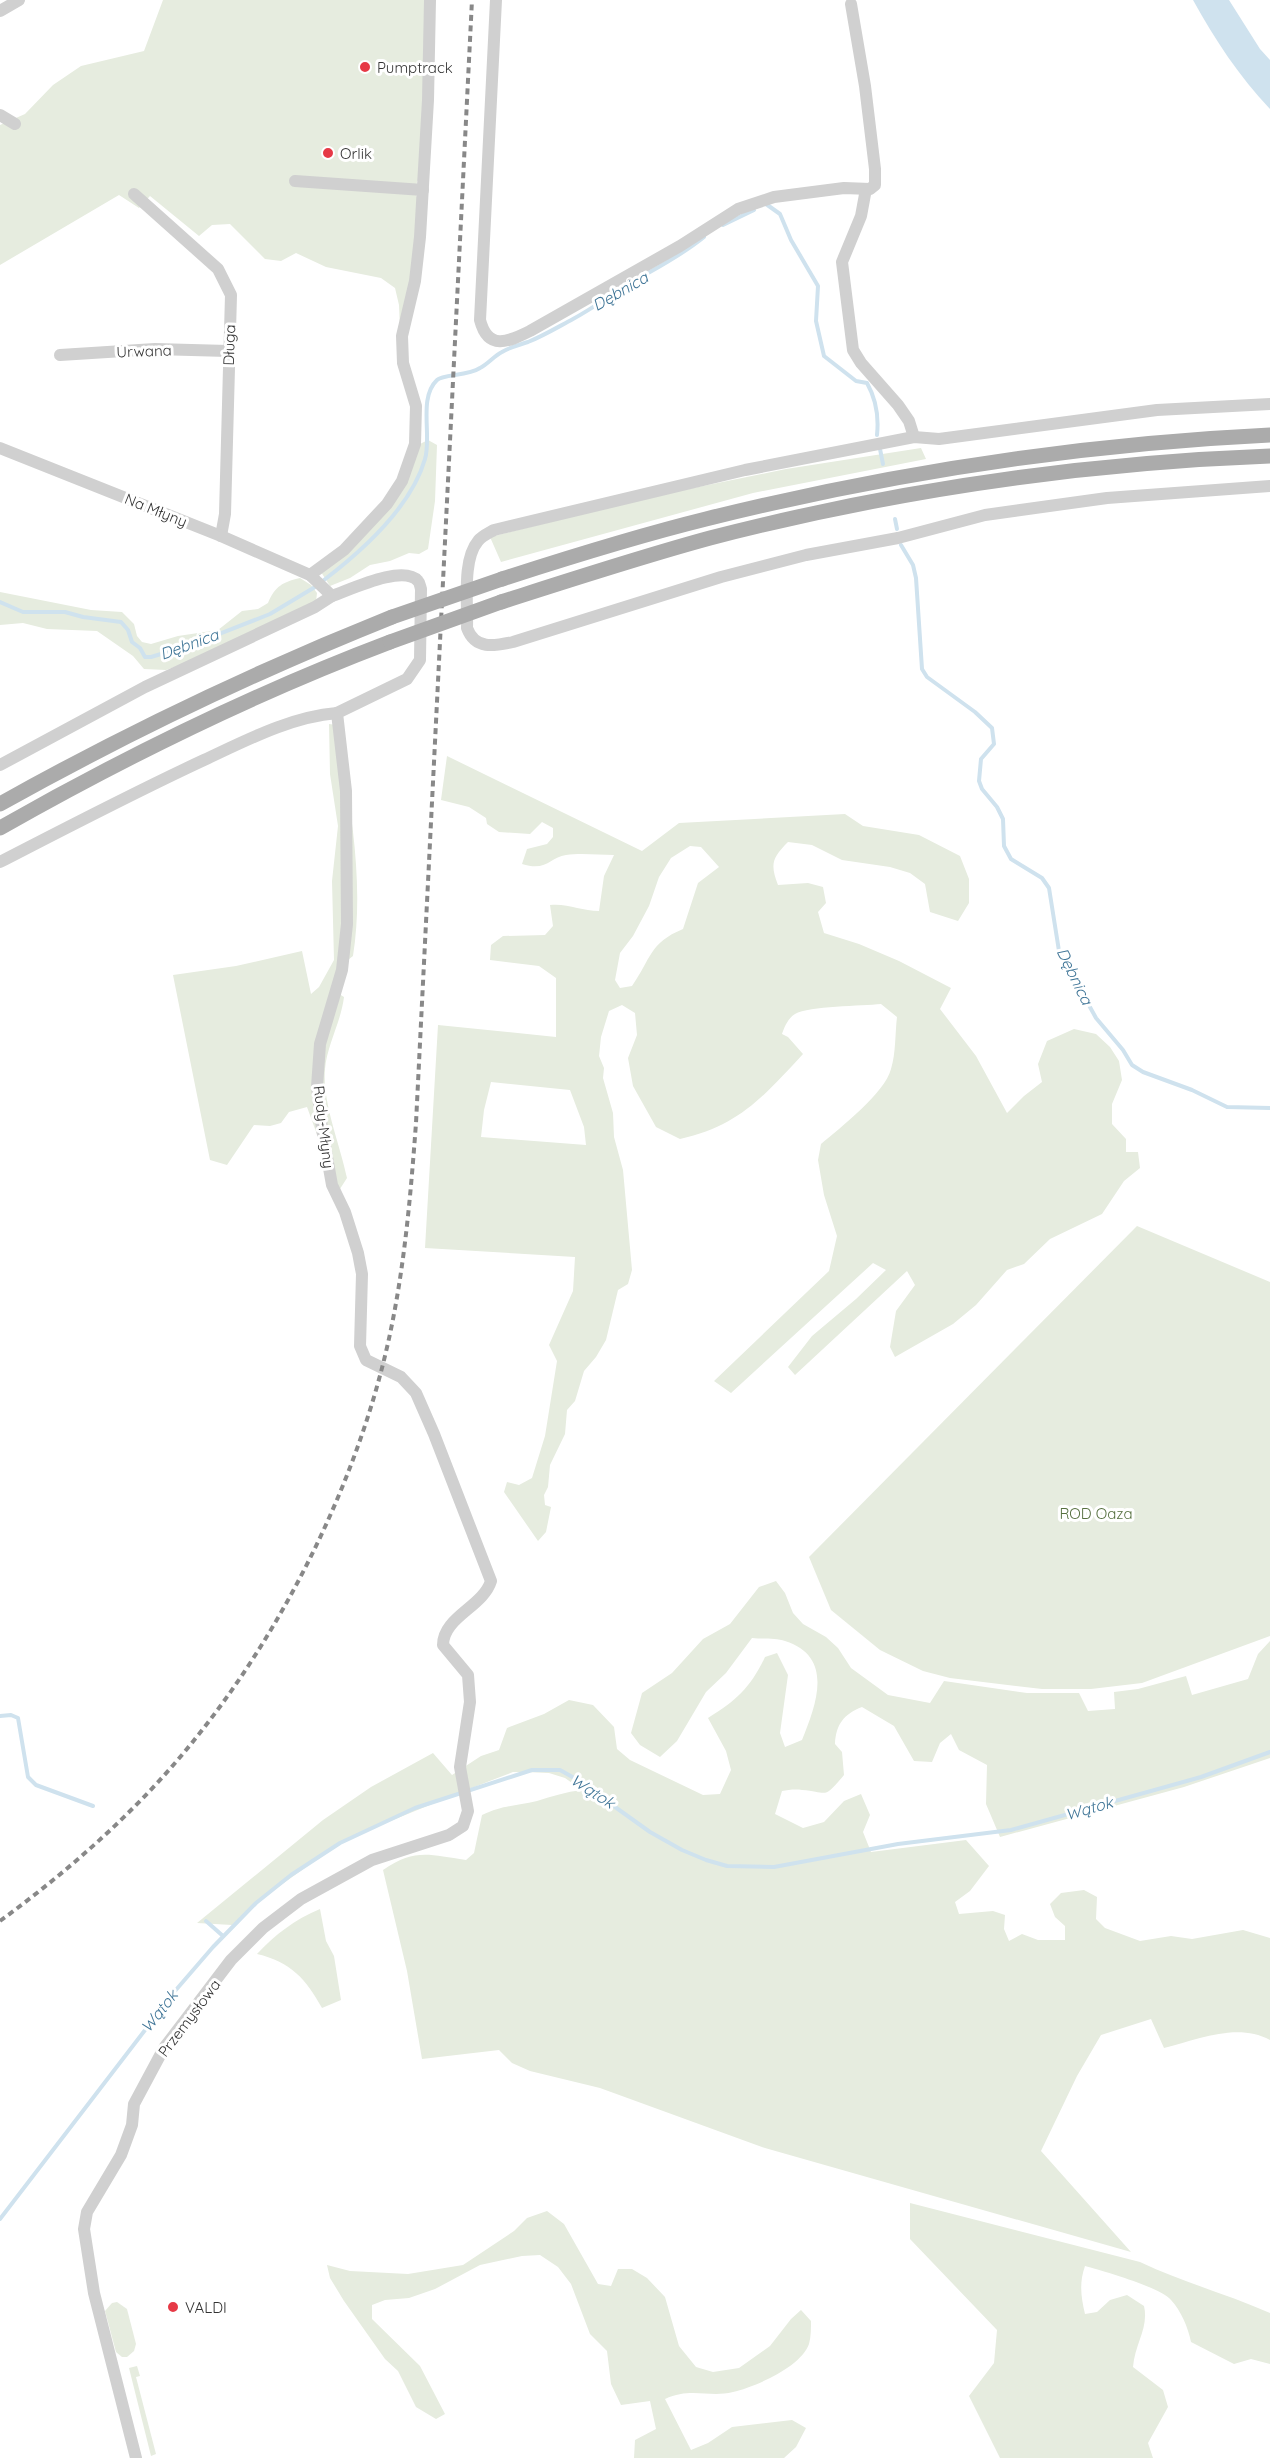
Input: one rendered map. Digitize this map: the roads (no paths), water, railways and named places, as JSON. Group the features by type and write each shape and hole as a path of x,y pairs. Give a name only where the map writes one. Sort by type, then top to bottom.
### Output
{"main road":[{"path":"0,804 133,732 291,658 392,618 502,579 614,544 706,519 876,482 982,463 1092,448 1270,435"},
{"path":"0,828 140,752 299,678 501,602 710,538 883,501 986,483 1194,459 1270,456"}],"street":[{"path":"0,11 19,0"},
{"path":"332,596 310,575 344,550 387,504 395,494 412,457 415,444 416,406 403,363 402,336 415,281 423,190 430,0"},
{"path":"496,0 480,321 483,332 494,341 510,341 530,331 680,246 738,209 774,197 844,188 870,189 875,185 875,169 851,4"},
{"path":"0,115 15,124"},
{"path":"295,181 423,190"},
{"path":"866,189 861,216 842,262 853,350 861,363 898,405 909,421 914,438"},
{"name":"Długa","path":"134,194 218,269 231,295 225,514 221,536"},
{"name":"Urwana","path":"60,355 156,349 228,351"},
{"path":"1270,404 1157,410 939,439 914,438 745,470 494,530 479,539 468,562 467,628 478,643 490,647 513,642 721,577 806,555 898,538 985,515 1107,498 1270,486"},
{"name":"Na Młyny","path":"0,448 221,536 310,575"},
{"path":"0,765 145,687 315,607 332,596 394,575 406,574 417,580 421,589 420,660 407,679 337,712 312,715 253,737 0,862"},
{"name":"Rudy-Młyny","path":"337,712 346,791 347,924 342,970 320,1044 318,1088 322,1129 332,1185 345,1212 362,1274 360,1346 362,1354 366,1360 400,1377 416,1393 491,1581 487,1592 448,1628 443,1638 443,1645 468,1675 470,1702 463,1734"},
{"name":"Przemysłowa","path":"136,2458 94,2293 84,2229 87,2212 121,2155 132,2125 135,2104 164,2048 231,1960 263,1928 301,1899 372,1860 449,1835 463,1826 468,1811 460,1767 463,1734"}],"water":[{"path":"1193,0 1229,0 1260,49 1270,60 1270,109 1228,57"}],"waterway":[{"name":"Dębnica","path":"766,204 780,214 791,240 818,286 816,321 824,356 856,381 867,383 873,395 878,421 877,435"},
{"name":"Dębnica","path":"723,225 754,210"},
{"name":"Dębnica","path":"324,580 354,556 384,527 409,494 425,459 428,397 437,380 475,371 505,350 528,342 580,315 704,237"},
{"name":"Dębnica","path":"880,449 883,464"},
{"name":"Dębnica","path":"895,519 897,529"},
{"name":"Dębnica","path":"901,545 913,565 916,578 922,669 927,677 975,712 992,728 994,744 981,759 979,781 1003,819 1004,846 1011,859 1042,878 1049,888 1059,951 1096,1018 1123,1050 1132,1065 1143,1072 1192,1090 1227,1107 1270,1108"},
{"name":"Dębnica","path":"0,602 23,612 65,612 121,622 128,630 132,642 140,648 145,657 151,657 191,645 270,614 315,587"},
{"path":"0,1716 11,1715 18,1718 28,1777 36,1785 93,1806"},
{"name":"Wątok","path":"0,2219 175,1991 213,1947 256,1903 291,1875 340,1843 415,1808 532,1770 560,1770 650,1832 682,1850 727,1866 774,1867 898,1844 1011,1830 1201,1777 1270,1752"},
{"path":"206,1921 223,1936"}],"railway":[{"path":"0,1921 78,1859 128,1813 195,1739 256,1655 283,1609 331,1513 352,1463 383,1364 401,1274 416,1123 472,0"}],"place":[{"name":"Pumptrack","path":"365,67"},
{"name":"Orlik","path":"328,153"},
{"name":"VALDI","path":"173,2307"}],"park label":[{"name":"ROD Oaza","path":"1096,1513"}]}
